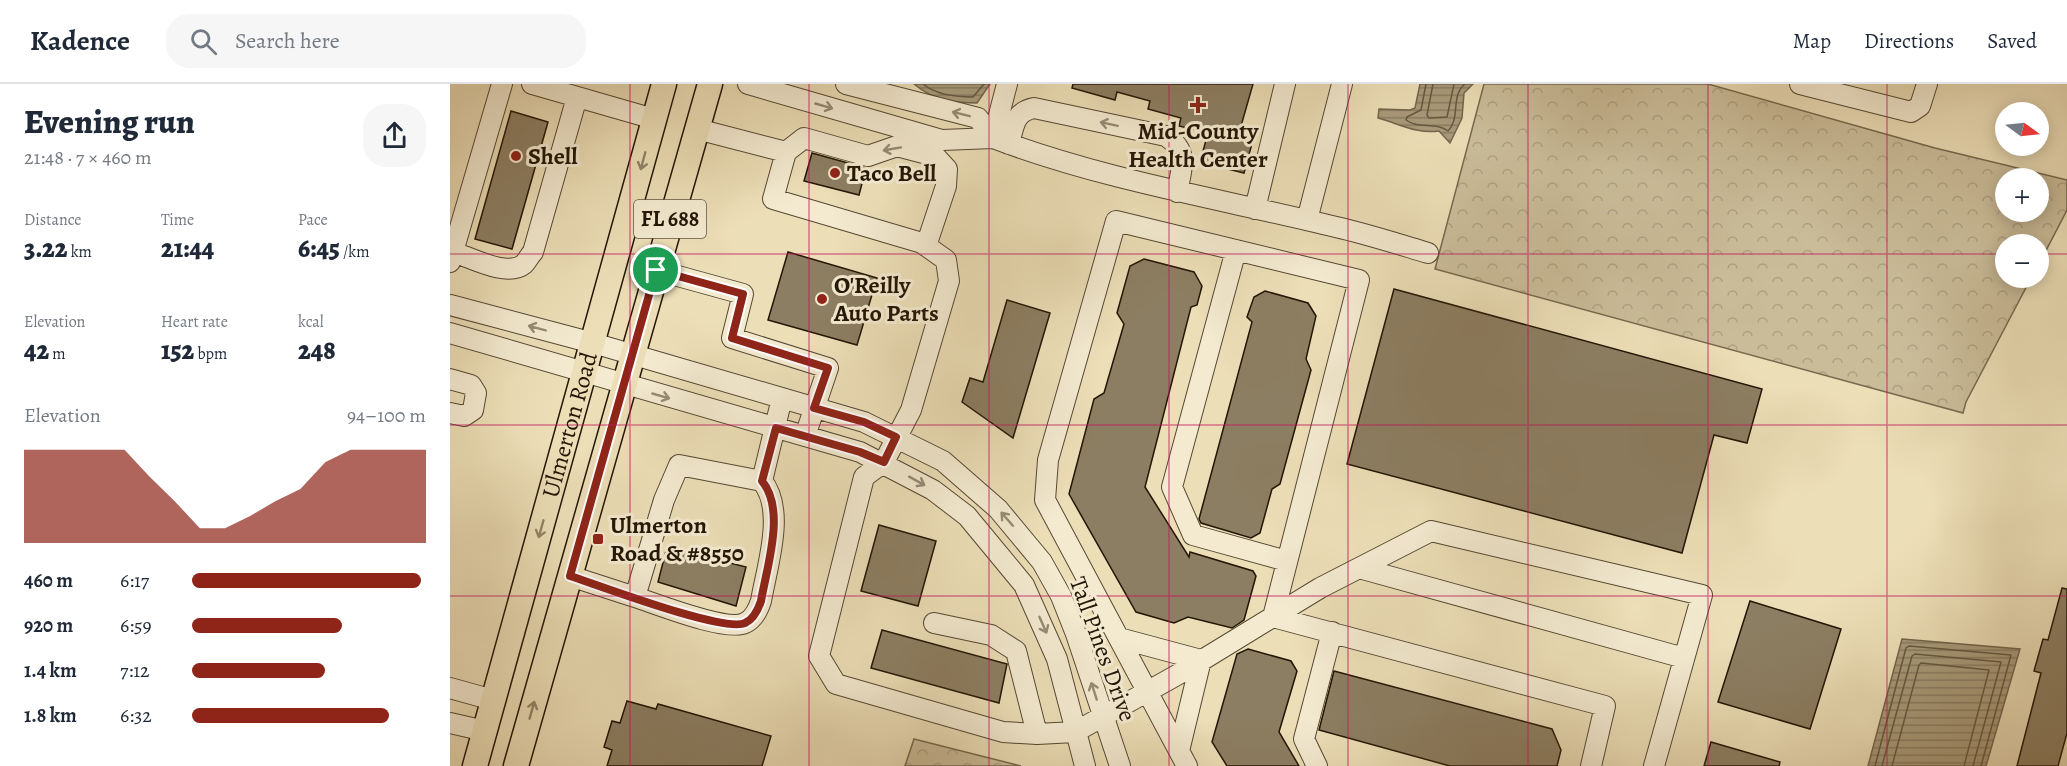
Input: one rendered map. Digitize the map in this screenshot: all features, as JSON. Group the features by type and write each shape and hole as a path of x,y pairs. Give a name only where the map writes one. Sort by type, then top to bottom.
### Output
{"main road":[{"name":"Ulmerton Road","path":"475,766 664,84"},
{"name":"Ulmerton Road","path":"516,766 710,84"}],"street":[{"path":"502,84 451,257 512,269 524,264 533,252 577,97"},
{"path":"532,84 559,88 577,97 654,119"},
{"path":"748,84 942,140 1001,141 1030,153 1177,192 1306,220 1428,253"},
{"path":"846,84 978,118 1001,141"},
{"path":"1001,141 1007,84"},
{"path":"1254,209 1286,84"},
{"path":"1306,220 1342,84"},
{"path":"1800,84 1855,91 1911,112 1920,106 1927,84"},
{"path":"1001,141 1016,118 1023,111 1034,108 1166,136 1182,151 1177,192"},
{"path":"697,129 786,152"},
{"path":"926,246 946,186 947,169 935,156 897,146 868,156 804,138 786,152 773,199 926,246 946,260 949,281 911,410 884,462 864,477 819,656 836,684 1003,732 1037,734 1075,732 1147,692 1273,616 1431,531 1702,595 1654,766"},
{"path":"1183,758 1045,500 1048,460 1116,221 1359,280 1273,616"},
{"path":"1236,250 1172,487 1193,535 1287,561"},
{"path":"656,270 743,294 732,338 828,368 805,436"},
{"name":"Tall Pines Drive","path":"450,305 593,343 864,422 943,461 974,485 998,509 1042,562 1061,596 1076,634 1119,766"},
{"name":"Tall Pines Drive","path":"450,333 860,452 884,462 933,490 967,516 1024,585 1057,659 1085,766"},
{"path":"450,379 471,385 476,393 473,410 464,416 450,413"},
{"path":"762,481 782,398"},
{"path":"570,576 698,618 733,626 746,623 756,613 761,601 775,514 769,490 762,481 680,465 664,500 635,597"},
{"path":"1359,568 1684,658"},
{"path":"1273,616 1605,706 1591,766"},
{"path":"934,623 991,635 1016,651 1037,734"},
{"path":"1317,766 1304,739 1332,632"},
{"path":"1119,638 1201,660"},
{"path":"1183,758 1201,660"},
{"path":"450,688 493,700"},
{"path":"450,723 485,731"}],"green space":[{"path":"1484,84 1708,84 1935,148 2018,168 1995,168 1995,222 2049,222 2049,176 2067,180 2067,210 2049,245 2049,234 1995,234 1995,288 2026,288 1966,402 1963,413 1435,269"},
{"path":"914,739 1021,766 905,766"}],"water":[{"path":"914,84 990,84 977,103 944,99 928,94"},
{"path":"1420,84 1473,84 1464,93 1462,118 1450,143 1439,131 1415,130 1378,118 1379,109 1410,110 1415,108"},
{"path":"1902,639 2020,649 1986,766 1868,766"}],"building":[{"name":"Mid-County Health Center","path":"1073,84 1253,84 1239,133 1254,136 1244,173 1200,162 1208,133 1179,126 1181,118 1148,109 1150,101 1117,92 1115,100 1072,88"},
{"path":"511,111 548,122 512,249 475,239"},
{"name":"Taco Bell","path":"812,153 866,168 859,195 804,181"},
{"name":"O'Reilly Auto Parts","path":"788,252 877,278 857,345 768,320"},
{"path":"1144,259 1194,272 1202,286 1197,305 1191,307 1145,487 1189,557 1190,552 1253,571 1256,576 1244,620 1232,628 1188,617 1174,623 1136,612 1069,494 1094,399 1104,393 1124,324 1117,313 1130,266"},
{"path":"1394,289 1762,389 1747,443 1714,435 1682,553 1347,464"},
{"path":"1265,291 1308,303 1316,316 1306,359 1311,370 1280,484 1272,489 1260,533 1251,538 1201,523 1199,519 1252,322 1247,317 1254,297"},
{"path":"1007,300 1050,313 1013,438 962,402 970,378 983,382"},
{"path":"879,525 936,541 918,606 861,591"},
{"path":"667,547 746,567 736,606 658,582"},
{"path":"2062,588 2067,589 2067,733 2058,766 2017,766 2041,673 2034,671 2043,639 2048,640"},
{"path":"1750,601 1841,629 1810,729 1718,702"},
{"path":"882,630 1007,664 999,703 871,668"},
{"path":"1248,649 1291,661 1297,671 1279,732 1299,766 1227,766 1212,742 1237,654"},
{"path":"1334,671 1552,729 1561,750 1557,766 1450,766 1319,730"},
{"path":"627,701 656,709 658,704 771,736 762,766 607,766 612,750 604,747 612,721 620,723"},
{"path":"1711,742 1780,762 1779,766 1704,766"}],"place":[{"name":"Mid-County Health Center","path":"1198,105"},
{"name":"Shell","path":"516,156"},
{"name":"Taco Bell","path":"835,173"},
{"name":"O'Reilly Auto Parts","path":"822,299"},
{"name":"Ulmerton Road & #8550","path":"598,539"}],"route":[{"path":"656,270 743,294 732,338 828,368 814,408 864,422 896,437 884,462 860,452 776,428 762,481 769,490 775,514 761,601 756,613 746,623 733,626 698,618 570,576 656,270"}]}
